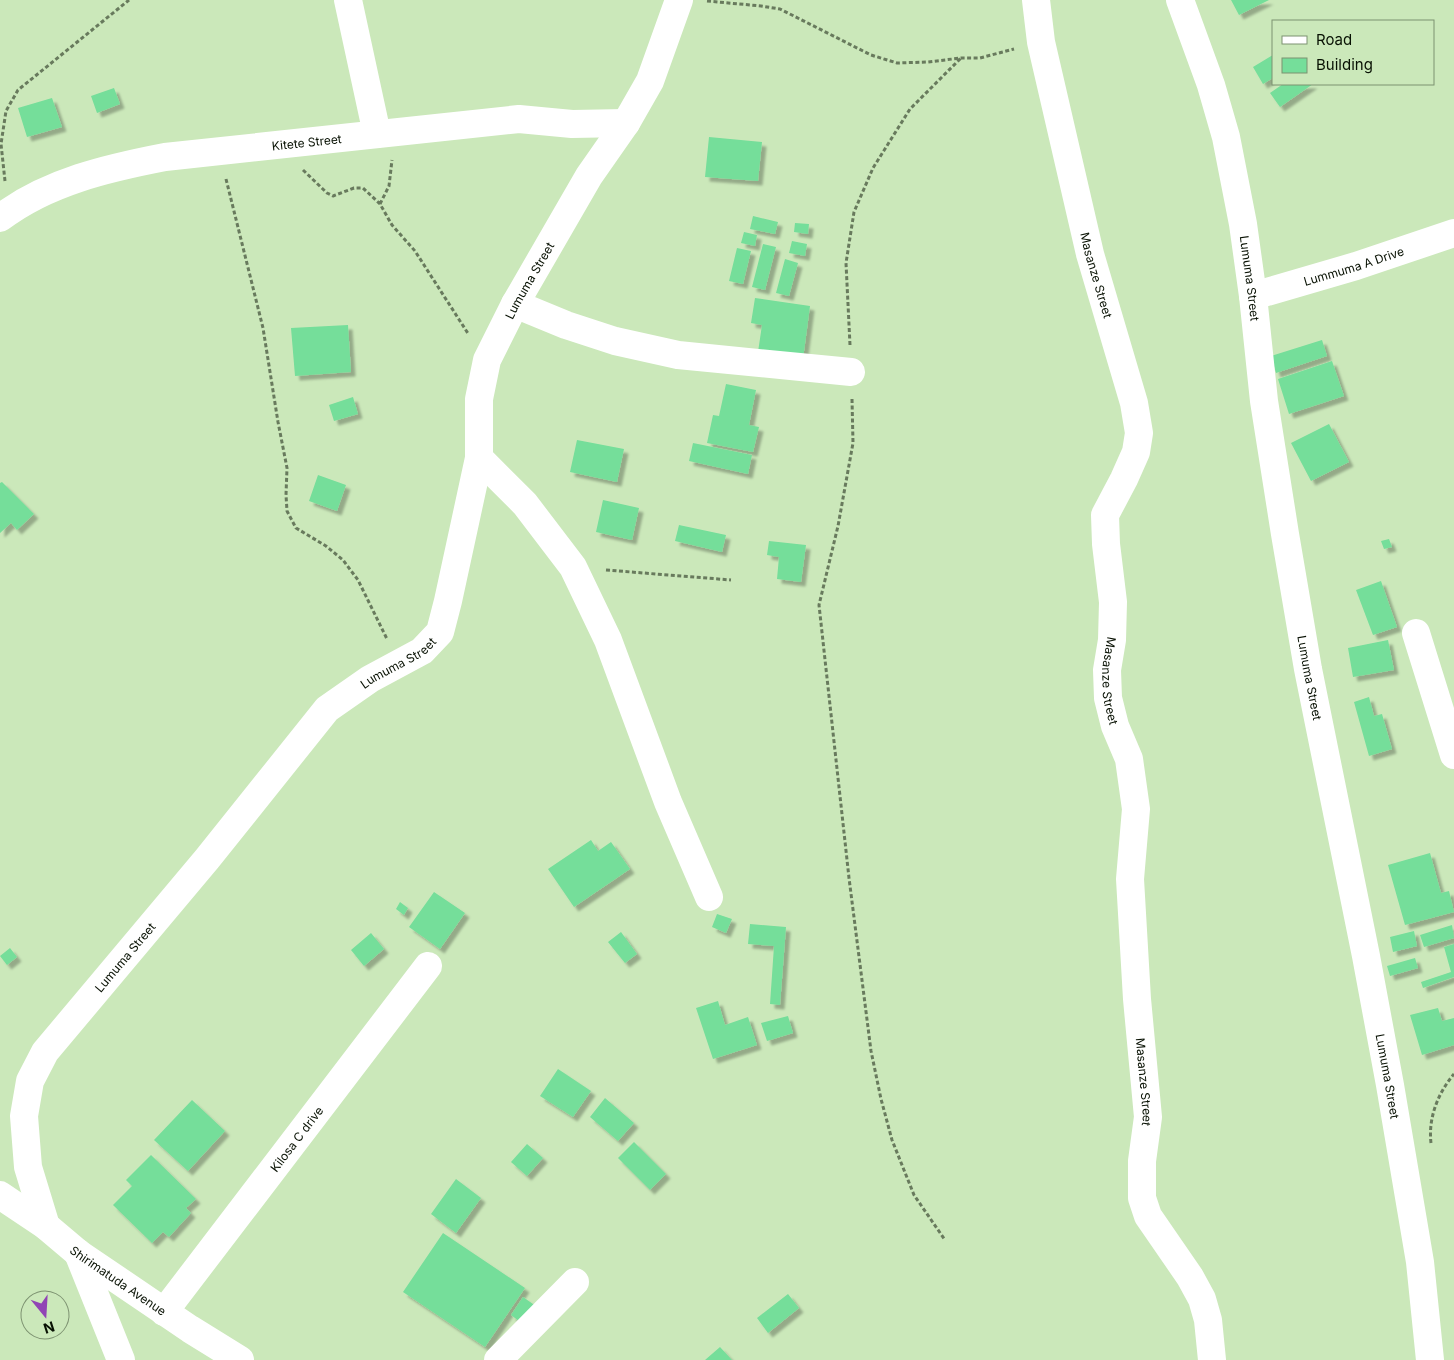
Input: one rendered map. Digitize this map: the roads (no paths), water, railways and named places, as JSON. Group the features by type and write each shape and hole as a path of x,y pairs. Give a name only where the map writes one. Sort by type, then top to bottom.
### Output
{"street":[{"path":"348,0 386,133"},
{"name":"Lumuma Street","path":"46,1226 28,1167 24,1116 30,1081 45,1052 207,859 327,709 370,679 422,651 440,632 479,458 480,399 487,360 515,304 589,176 626,123 650,81 679,0"},
{"name":"Masanze Street","path":"1036,0 1041,42 1090,254 1134,403 1139,433 1136,452 1106,515 1106,544 1112,602 1112,640 1107,670 1108,698 1115,726 1129,759 1136,809 1130,879 1137,999 1148,1117 1142,1161 1142,1198 1148,1216 1190,1277 1202,1299 1208,1320 1212,1360"},
{"name":"Lumuma Street","path":"1180,0 1211,85 1226,137 1243,224 1264,401 1285,534 1308,669 1392,1094 1420,1262 1430,1360"},
{"name":"Kitete Street","path":"4,215 48,190 81,177 118,166 166,158 520,119 572,124 626,123"},
{"name":"Lummuma A Drive","path":"1253,296 1356,266 1454,233"},
{"path":"515,304 566,325 615,341 678,355 851,372"},
{"path":"479,458 525,504 574,567 608,640 668,802 709,897"},
{"path":"1416,633 1454,755"},
{"name":"Kilosa C drive","path":"164,1312 428,966"},
{"name":"Shirimatuda Avenue","path":"0,1195 46,1226 78,1254 240,1360"},
{"path":"78,1254 121,1360"},
{"path":"498,1360 575,1282"}]}
